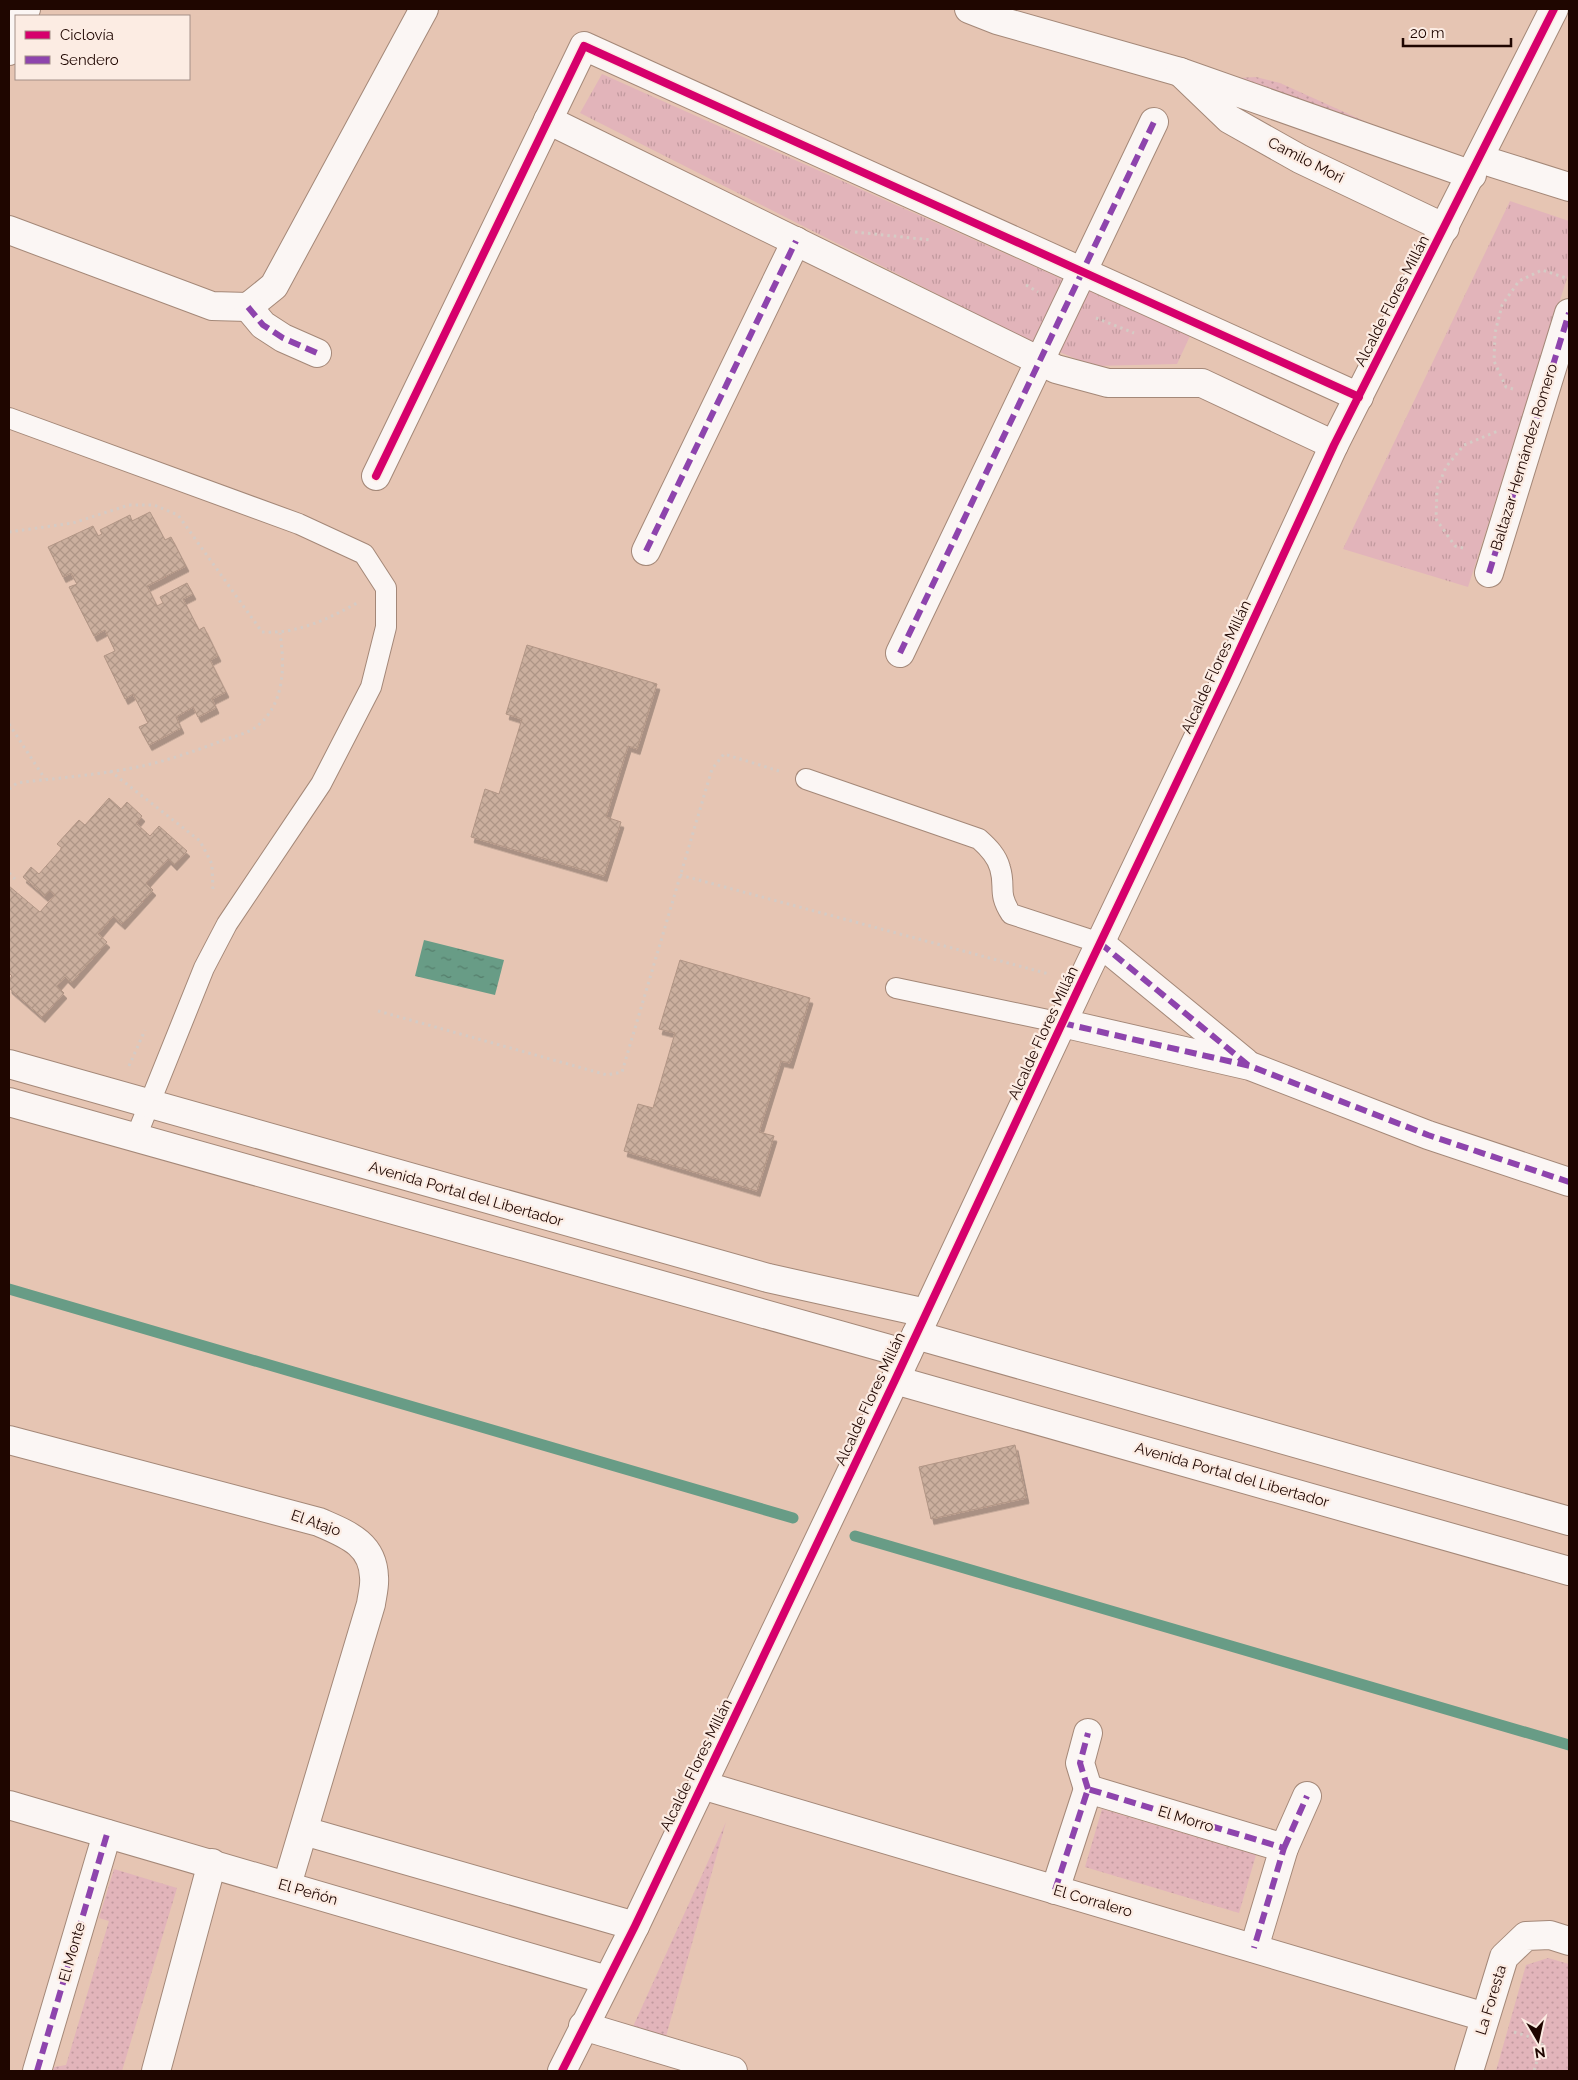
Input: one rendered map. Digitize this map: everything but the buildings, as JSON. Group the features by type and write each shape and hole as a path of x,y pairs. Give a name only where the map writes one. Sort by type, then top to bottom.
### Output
{"street":[{"path":"9,230 212,306 248,307 274,286 424,9"},
{"name":"Camilo Mori","path":"969,9 997,20 1180,72 1476,167 1569,187"},
{"name":"Alcalde Flores Millán","path":"562,2071 635,1926 895,1380 1227,677 1334,445 1476,167 1554,9"},
{"path":"9,51 15,36"},
{"path":"376,476 584,46 1359,398"},
{"name":"Camilo Mori","path":"1180,72 1229,119 1300,159 1444,228"},
{"path":"548,120 1056,368 1108,383 1202,383 1334,445"},
{"path":"900,653 1154,122"},
{"path":"646,551 796,241"},
{"path":"248,307 263,325 283,338 317,353"},
{"name":"Baltazar Hernández Romero","path":"1491,566 1569,313"},
{"path":"1100,943 1250,1066"},
{"path":"1062,1023 1250,1066 1428,1135 1569,1182"},
{"name":"Avenida Portal del Libertador","path":"9,1064 759,1276 916,1334"},
{"name":"Avenida Portal del Libertador","path":"9,1102 136,1137 916,1334 1569,1521"},
{"name":"Avenida Portal del Libertador","path":"895,1380 1569,1571"},
{"name":"El Atajo","path":"9,1440 319,1522 349,1535 370,1553 374,1577 371,1604 304,1831 286,1885"},
{"path":"1056,1890 1088,1790 1080,1763 1088,1733"},
{"name":"El Corralero","path":"702,1784 1254,1948 1485,2020"},
{"name":"El Morro","path":"1088,1790 1284,1848"},
{"path":"1254,1948 1284,1848 1306,1796"},
{"name":"El Peñón","path":"9,1805 607,1980"},
{"path":"304,1831 635,1926"},
{"name":"El Monte","path":"37,2071 107,1834"},
{"path":"156,2071 212,1863"},
{"name":"La Foresta","path":"1469,2071 1504,1957 1526,1936 1550,1935 1569,1941"},
{"path":"583,2026 733,2071"}],"lane":[{"path":"9,418 299,524 364,554 386,588 386,627 371,687 321,784 227,924 204,968 136,1137"},
{"path":"806,780 979,839 988,847 1000,867 1001,890 1004,903 1011,914 1100,943"},
{"path":"896,988 1062,1023"}],"path":[{"path":"849,232 939,241"},
{"path":"1542,399 1506,387 1494,361 1495,333 1502,305 1519,281 1542,270 1569,278"},
{"path":"1023,282 1052,301 1136,333"},
{"path":"1491,566 1455,546 1436,519 1437,489 1446,467 1464,445 1498,431 1530,441"},
{"path":"9,532 73,523 130,505 154,505 178,515 262,632 290,632 332,617 386,588"},
{"path":"9,789 17,783 110,771 158,762 199,750 255,728 271,710 281,687 284,660 280,633"},
{"path":"9,724 44,779"},
{"path":"378,1011 607,1076 622,1072 712,769 724,754 806,780"},
{"path":"110,771 200,841 212,864 213,889 210,898"},
{"path":"9,873 15,879"},
{"path":"680,875 1081,983"},
{"path":"116,1094 149,1023"},
{"path":"1485,2020 1543,2041 1534,2071"}],"green space":[{"path":"602,74 1190,336 1177,364 1094,366 1022,337 580,113"},
{"path":"1256,77 1280,83 1373,125 1363,140 1238,78"},
{"path":"1510,201 1569,221 1569,272 1468,587 1343,549"},
{"path":"1102,1809 1256,1855 1239,1913 1085,1867"},
{"path":"726,1822 665,2040 631,2031"},
{"path":"114,1869 177,1888 122,2071 53,2071 54,2067 66,2065 109,1921 99,1918"},
{"path":"1548,1958 1569,1964 1569,2071 1496,2071 1526,1965"}],"water":[{"path":"424,940 504,960 495,995 415,976"}],"waterway":[{"path":"9,1289 793,1518"},
{"path":"855,1536 1569,1745"}],"marked path":[{"path":"900,653 1154,122"},
{"path":"646,551 796,241"},
{"path":"248,307 263,325 283,338 317,353"},
{"path":"1489,573 1569,313"},
{"path":"1100,943 1248,1065"},
{"path":"1062,1023 1250,1066 1428,1135 1569,1182"},
{"path":"1088,1733 1080,1763 1088,1789"},
{"path":"1055,1890 1088,1789 1284,1848 1254,1948"},
{"path":"1284,1848 1307,1796"},
{"path":"37,2071 107,1834"}],"cycle path":[{"path":"562,2071 635,1926 895,1380 1227,677 1334,445 1554,9"},
{"path":"376,476 584,46 1359,397"}]}
